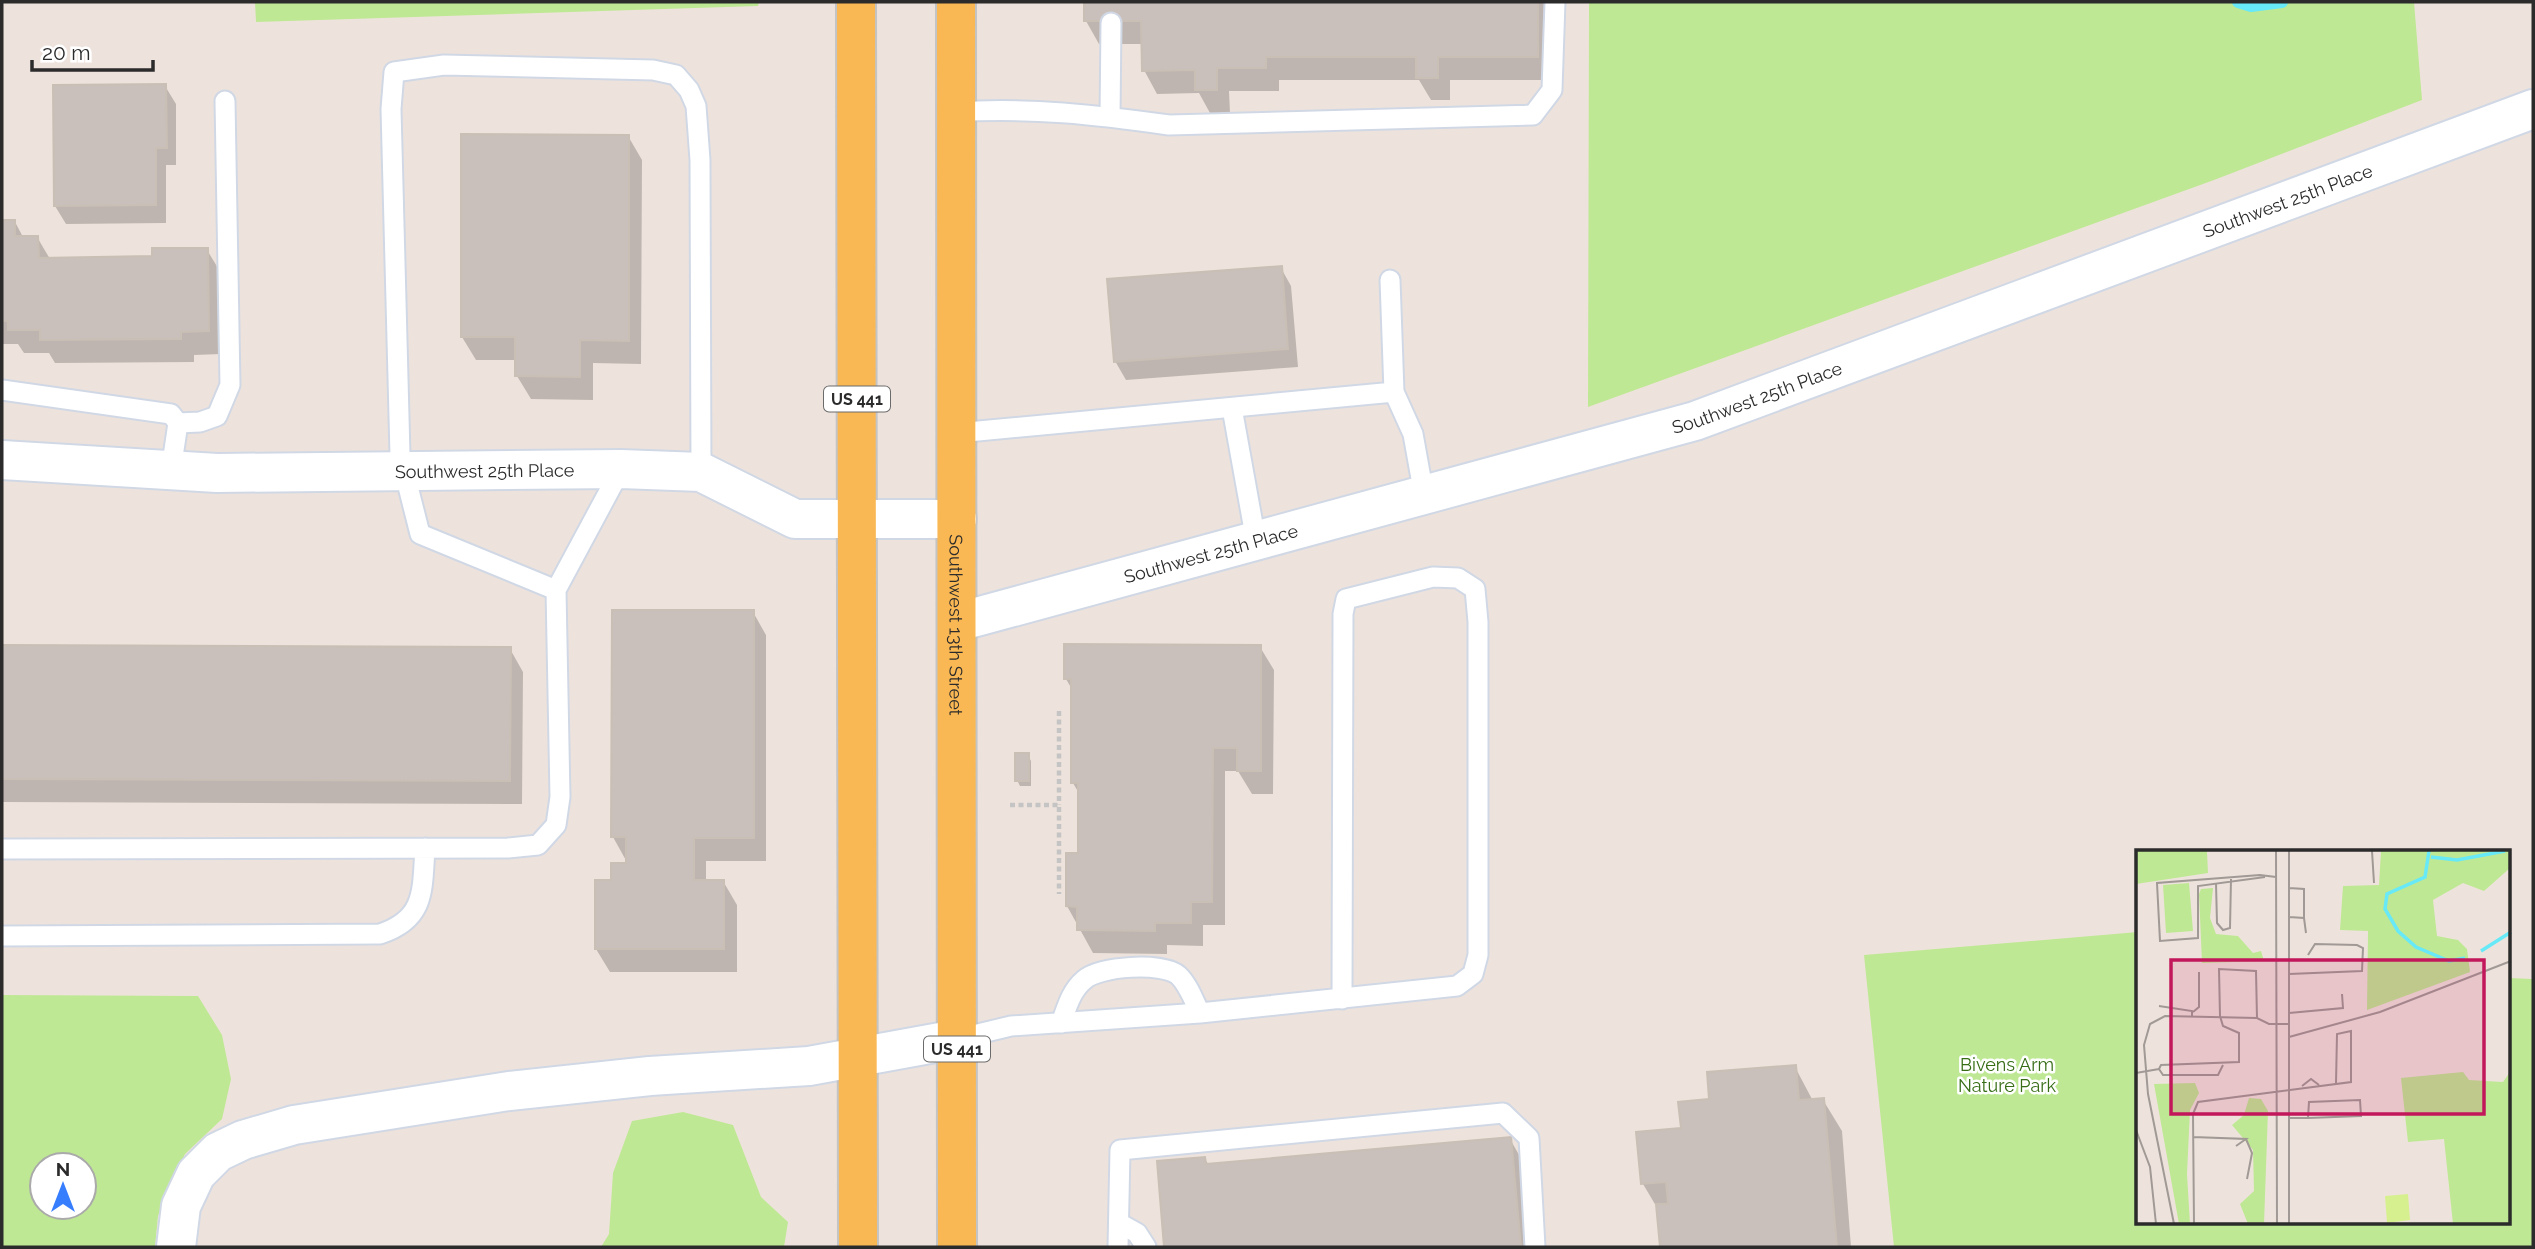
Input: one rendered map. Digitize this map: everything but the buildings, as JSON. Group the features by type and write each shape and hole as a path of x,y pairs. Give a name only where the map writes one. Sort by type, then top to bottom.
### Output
{"main road":[{"name":"US 441","path":"856,2 858,1247"},
{"name":"Southwest 13th Street","path":"956,2 957,1247"}],"street":[{"name":"Southwest 25th Place","path":"958,622 1707,417 2533,109"},
{"name":"Southwest 25th Place","path":"2,460 217,473 621,470 701,472 795,519 957,519"},
{"path":"176,1247 181,1206 196,1174 218,1152 243,1140 295,1125 509,1091 650,1076 809,1066 957,1039"}],"lane":[{"path":"956,112 1005,108 1169,125 1533,115 1552,90 1555,2"},
{"path":"1110,117 1111,23"},
{"path":"556,590 420,534 400,455 391,109 394,72 444,65 653,69 676,75 689,90 696,106 700,160 701,472"},
{"path":"178,423 200,422 217,416 230,386 225,101"},
{"path":"1390,280 1395,392 1413,434 1424,495"},
{"path":"2,390 171,414 178,423 171,470"},
{"path":"957,433 1395,392"},
{"path":"1232,408 1256,541"},
{"path":"2,849 425,848 538,845 556,825 560,797 556,590 621,470"},
{"path":"957,1039 1011,1026 1200,1013 1342,999 1457,986 1473,974 1478,955 1478,622 1475,589 1458,578 1433,577 1346,598 1343,614 1342,999"},
{"path":"2,936 380,934 398,928 411,916 422,895 425,848"},
{"path":"1062,1023 1076,988 1087,977 1135,968 1162,969 1178,975 1200,1013"},
{"path":"1118,1247 1120,1150 1503,1114 1529,1138 1535,1247"},
{"path":"1119,1223 1137,1233 1146,1247"}],"path":[{"path":"1059,712 1059,894"},
{"path":"1010,805 1059,805"}],"green space":[{"path":"255,2 759,2 758,6 256,22"},
{"path":"1589,2 2414,2 2422,100 2214,180 1588,407"},
{"name":"Bivens Arm Nature Park","path":"2136,932 2136,1224 2510,1224 2510,978 2533,979 2533,1247 1894,1247 1864,955"},
{"path":"2,995 198,996 222,1035 231,1079 222,1119 185,1154 158,1216 155,1247 2,1247"},
{"path":"683,1112 733,1125 761,1197 788,1222 784,1247 601,1247 609,1234 613,1173 632,1121"}],"waterway":[{"path":"2238,2 2251,6 2282,2"}]}
